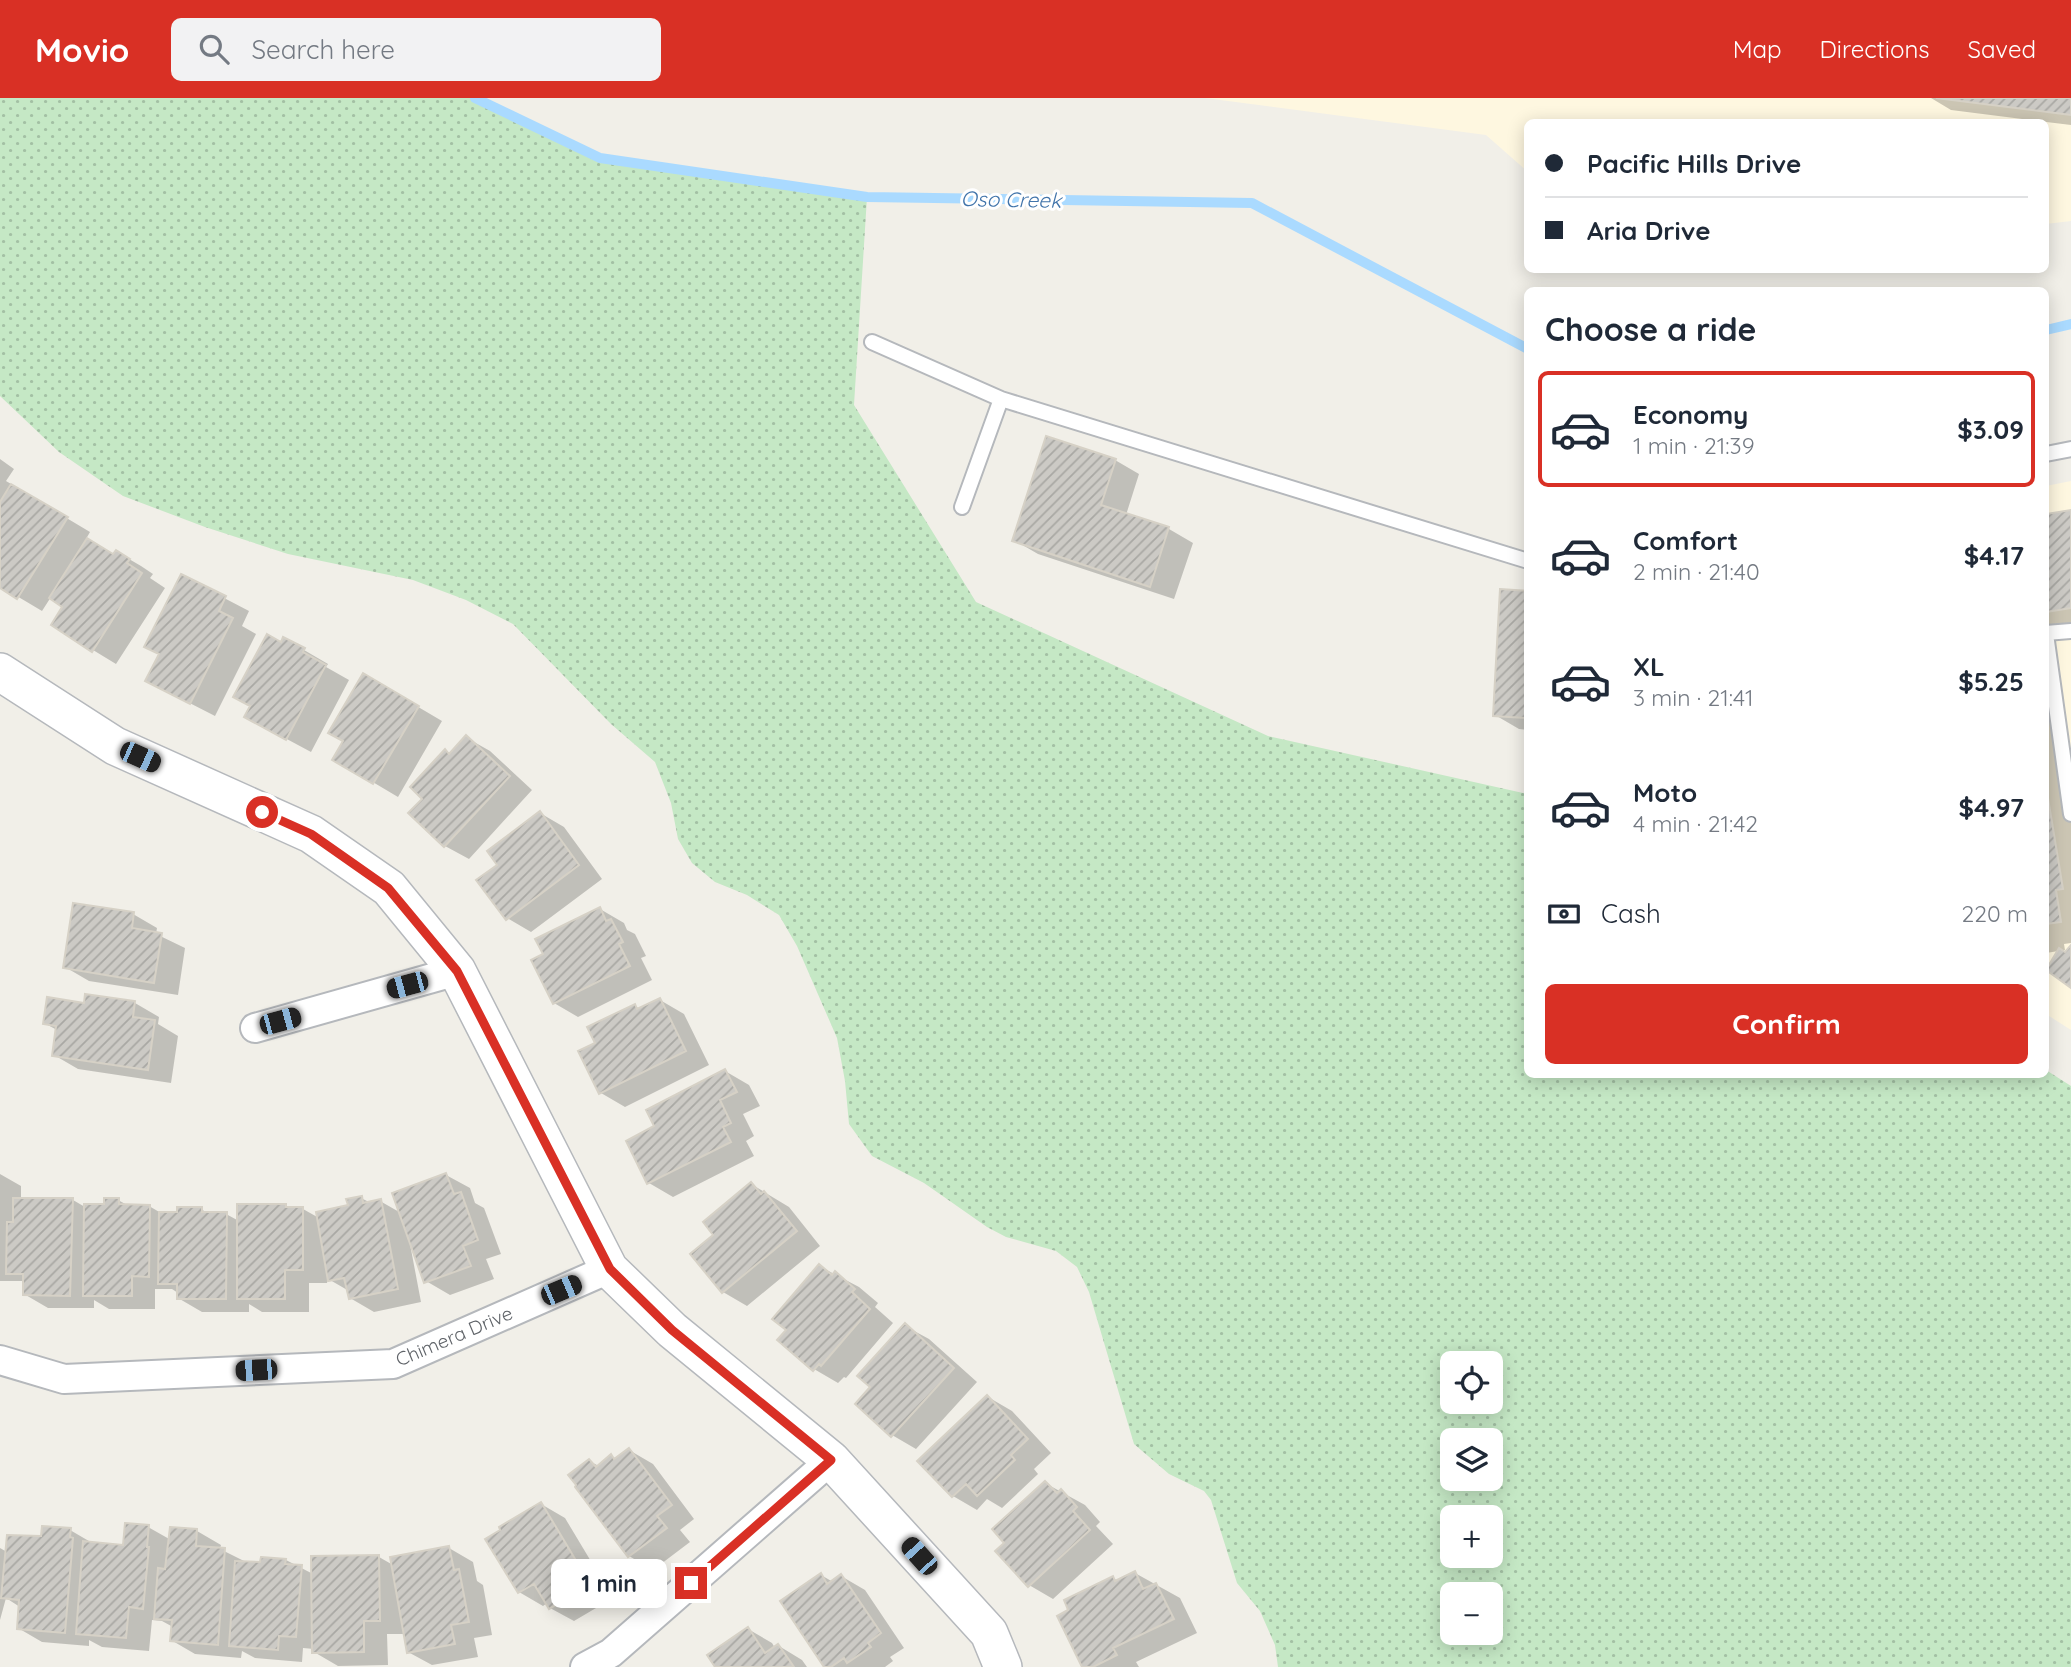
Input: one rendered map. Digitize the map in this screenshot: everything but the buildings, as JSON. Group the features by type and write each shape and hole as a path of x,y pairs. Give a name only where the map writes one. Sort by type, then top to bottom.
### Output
{"street":[{"path":"0,672 115,746 311,834 388,888 457,971 610,1269 672,1330 831,1460 989,1633 1003,1667"},
{"path":"255,1028 457,971"},
{"name":"Chimera Drive","path":"0,1360 64,1379 393,1364 610,1269"},
{"path":"584,1667 611,1653 831,1460"}],"lane":[{"path":"872,342 1001,399 1524,560"},
{"path":"962,507 1001,399"},
{"path":"2049,453 2071,449"},
{"path":"2049,634 2071,631"},
{"path":"2049,648 2064,721 2071,814"}],"shaded area":[{"path":"1205,98 2071,98 2071,221 2049,224 2049,119 1524,119 1524,168 1486,135"},
{"path":"2071,481 2071,1030 2049,1016 2049,485"}],"green space":[{"path":"0,98 475,98 600,158 867,197 854,405 976,602 1268,736 1524,793 1524,1078 2049,1078 2049,1072 2071,1086 2071,1667 1278,1667 1275,1645 1260,1611 1237,1583 1211,1500 1204,1491 1169,1474 1134,1444 1089,1292 1077,1267 1056,1251 1006,1237 987,1227 924,1183 872,1156 849,1124 837,1038 797,946 779,915 747,895 715,882 692,863 678,839 671,803 655,762 611,724 513,624 466,600 413,580 288,554 123,496 59,452 0,396"}],"waterway":[{"name":"Oso Creek","path":"475,98 600,158 867,197 1252,203 1524,347"},
{"name":"Oso Creek","path":"2049,329 2071,324"}],"route":[{"path":"262,812 311,834 388,888 457,971 610,1269 672,1330 831,1460 691,1583"}]}
